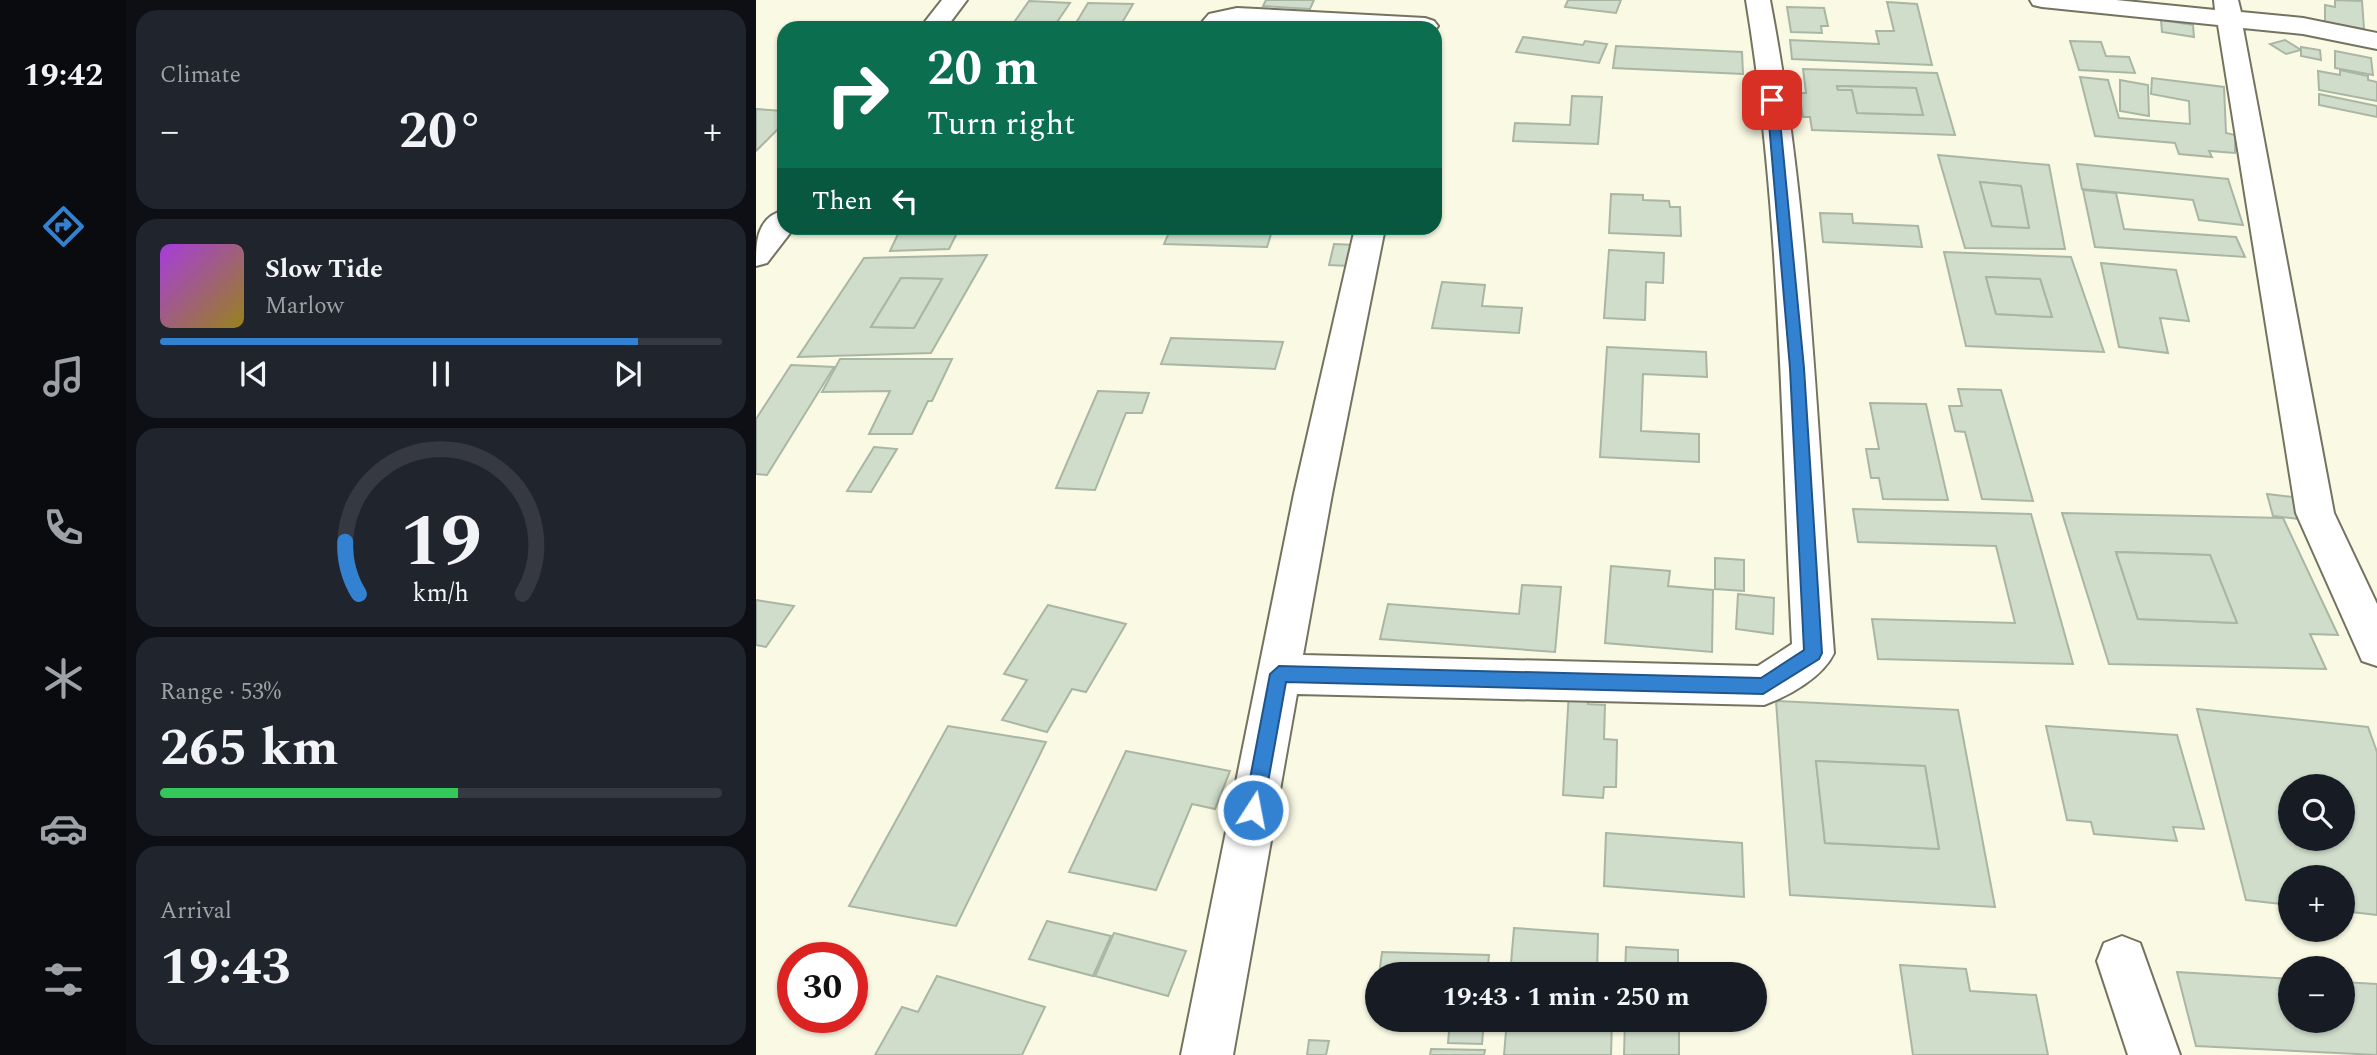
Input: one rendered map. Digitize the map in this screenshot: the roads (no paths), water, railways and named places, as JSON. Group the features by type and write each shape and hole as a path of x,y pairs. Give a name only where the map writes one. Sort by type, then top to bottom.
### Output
{"street":[{"path":"938,21 955,0"},
{"path":"1427,21 1436,0"},
{"path":"1279,674 1763,686 1813,653 1786,226 1767,50 1758,0"},
{"path":"2042,0 2226,9 2377,41"},
{"path":"2226,9 2315,513 2377,648"},
{"path":"1216,21 1224,16 1237,15 1330,21"},
{"path":"756,256 777,229"},
{"path":"1207,1055 1313,494 1368,235"},
{"path":"2122,961 2154,1055"}]}
